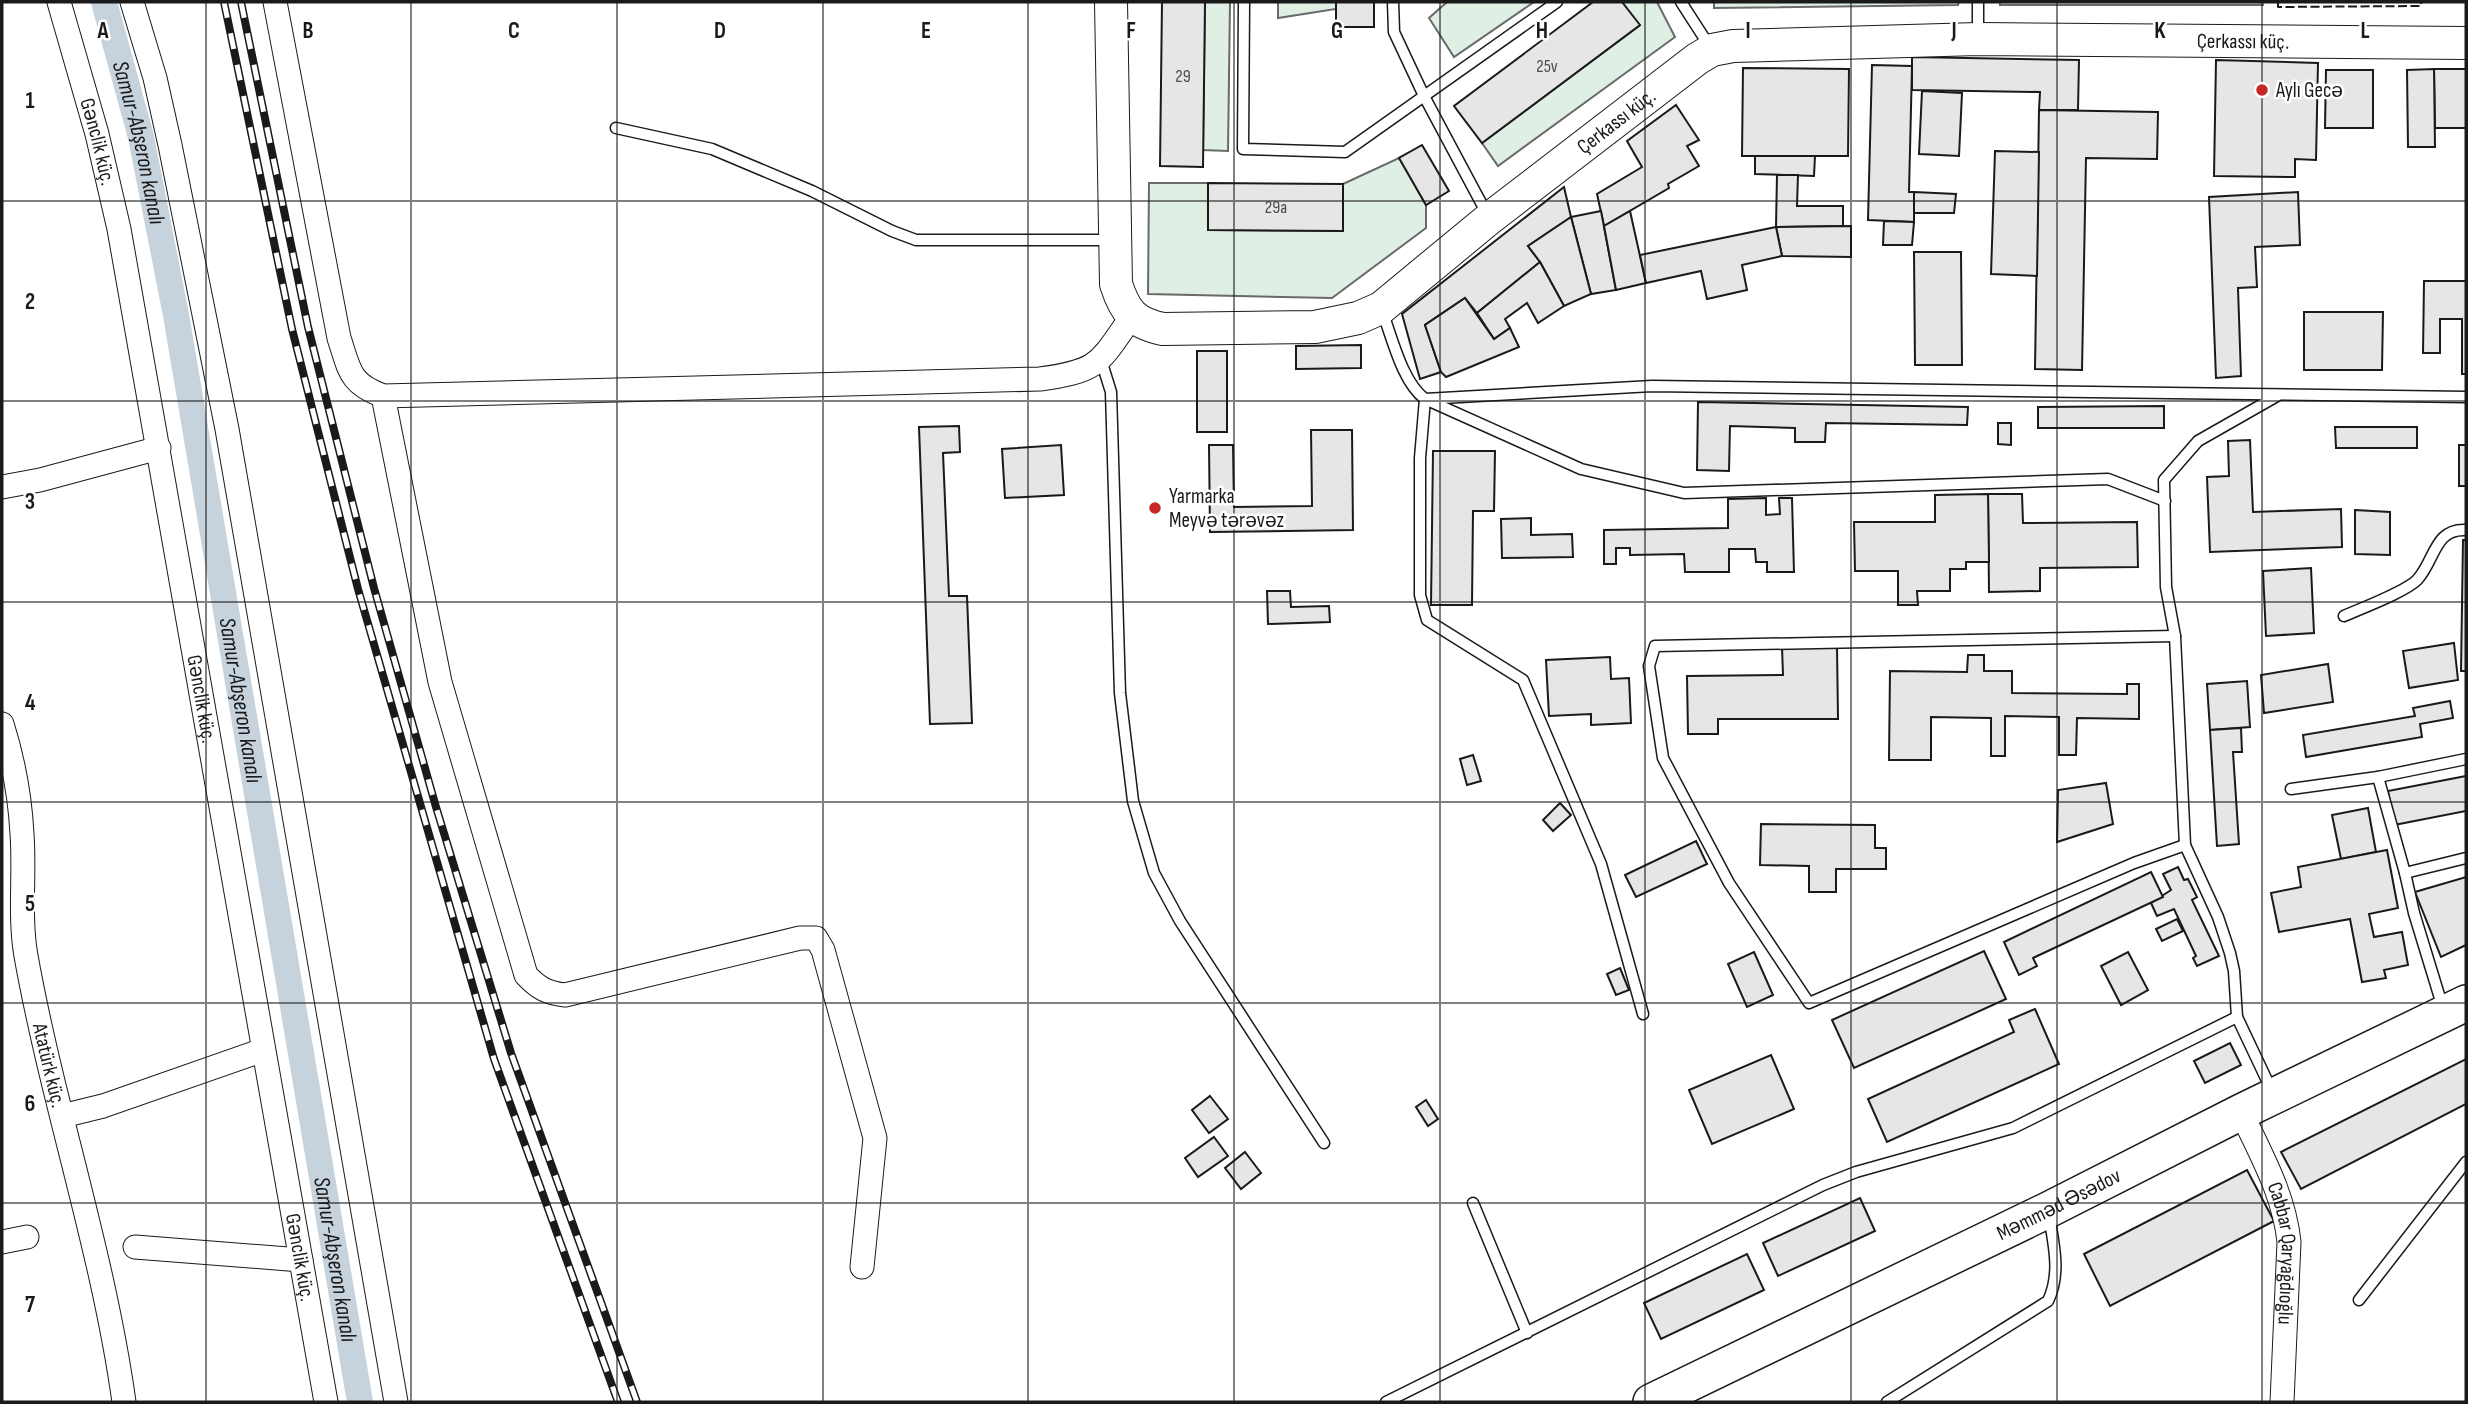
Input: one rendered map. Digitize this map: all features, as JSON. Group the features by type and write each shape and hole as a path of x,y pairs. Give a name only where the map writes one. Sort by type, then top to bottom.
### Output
{"main road":[{"name":"Məmməd Əsədov","path":"1651,1402 2456,1008"}],"street":[{"name":"Gənclik küç.","path":"58,2 97,134 110,190 159,448 326,1402"},
{"path":"132,2 155,78 170,145 227,429 396,1402"},
{"path":"275,2 339,338 349,370 363,388 383,396 1040,379 1087,370 1101,360 1132,316 1116,284 1111,2"},
{"name":"Çerkassı küç.","path":"1132,316 1140,323 1163,329 1315,327 1358,318 1381,308 1489,218 1712,50 1733,46 1978,39 2466,43"},
{"path":"383,396 440,682 526,975 538,988 552,994 565,995 800,938 816,938 823,950 876,1138 862,1267"},
{"path":"2,486 40,480 159,448"},
{"name":"Atatürk küç.","path":"2,724 14,773 22,834 24,944 35,1004 112,1326 124,1402"},
{"path":"62,1116 103,1106 263,1050"},
{"name":"Cabbar Qaryağdıoğlu","path":"2241,1112 2278,1189 2287,1218 2289,1242 2282,1402"},
{"path":"2,1242 27,1237"},
{"path":"135,1247 301,1260"}],"lane":[{"path":"1244,2 1243,149 1345,152 1557,2"},
{"path":"1393,2 1394,33 1489,218"},
{"path":"1681,2 1712,50"},
{"path":"1978,2 1978,39"},
{"path":"616,128 712,149 916,240 1114,240"},
{"path":"1381,308 1415,392 1425,399 1581,469 1684,493 2108,479 2165,501"},
{"path":"1101,360 1111,392 1120,693 1133,801 1154,873 1180,921 1324,1143"},
{"path":"1425,399 1652,386 2466,397"},
{"path":"2274,1096 2237,1017 2230,953 2218,917 2185,845 2175,636 2166,587 2164,480 2197,441 2280,395"},
{"path":"1425,399 1420,458 1420,595 1427,620 1524,680 1601,864 1643,1014"},
{"path":"2344,616 2415,583 2424,572 2442,537 2448,532 2466,530"},
{"path":"2175,636 1655,646 1649,666 1663,758 1729,883 1809,1003 2134,863 2185,845"},
{"path":"2291,789 2378,777 2466,759"},
{"path":"2378,777 2414,913 2456,1008"},
{"path":"2405,873 2466,858"},
{"path":"1386,1402 1823,1185 1856,1172 2012,1128 2237,1017"},
{"path":"2359,1300 2466,1162"},
{"path":"1473,1203 1527,1333"},
{"path":"1887,1402 2048,1301 2055,1287 2056,1256 2048,1210"}],"green space":[{"path":"1205,2 1230,2 1228,151 1203,150"},
{"path":"1278,2 1336,2 1336,9 1278,18"},
{"path":"1447,2 1534,2 1454,57 1429,18"},
{"path":"1622,2 1657,2 1675,37 1498,166 1482,143 1639,26"},
{"path":"1714,2 1959,2 1958,5 1714,8"},
{"path":"2000,2 2262,2 2263,5 2000,5"},
{"path":"1399,158 1426,205 1426,228 1332,298 1148,294 1149,183 1208,183 1208,230 1343,231 1343,184"}],"building":[{"path":"1162,2 1205,2 1203,167 1160,166"},
{"path":"1336,2 1374,2 1374,27 1336,27"},
{"path":"1593,2 1622,2 1640,25 1482,143 1454,106"},
{"path":"1912,57 2079,60 2078,110 2039,110 2040,92 1912,90"},
{"path":"2216,60 2318,63 2316,160 2295,159 2295,177 2214,176"},
{"path":"1872,65 1912,66 1909,192 1914,192 1914,222 1868,220"},
{"path":"1743,68 1849,69 1848,156 1742,156"},
{"path":"2434,69 2466,69 2466,128 2435,128"},
{"path":"2434,69 2435,147 2408,147 2407,70"},
{"path":"2326,70 2373,70 2373,128 2325,128"},
{"path":"1922,91 1962,93 1959,156 1919,154"},
{"path":"1676,105 1699,140 1687,146 1699,166 1668,184 1669,188 1604,226 1597,194 1642,167 1627,141"},
{"path":"2039,110 2158,112 2157,159 2086,158 2082,370 2035,369"},
{"path":"1422,145 1449,191 1426,205 1399,158"},
{"path":"1995,151 2039,152 2037,276 1991,274"},
{"path":"1755,156 1815,156 1814,176 1755,174"},
{"path":"1777,175 1798,175 1797,206 1843,206 1843,226 1776,227"},
{"path":"1208,183 1343,184 1343,231 1208,230"},
{"path":"1564,187 1571,217 1528,246 1540,262 1477,313 1465,298 1425,325 1441,372 1420,379 1402,314"},
{"path":"1914,192 1956,194 1954,213 1914,213"},
{"path":"2298,192 2300,245 2255,247 2257,287 2238,288 2241,376 2216,378 2209,197"},
{"path":"1601,211 1616,290 1591,294 1571,217"},
{"path":"1630,211 1646,283 1616,290 1604,226"},
{"path":"1571,217 1591,294 1564,306 1528,246"},
{"path":"1884,221 1914,222 1912,245 1883,245"},
{"path":"1851,226 1851,257 1782,256 1776,227"},
{"path":"1776,227 1782,256 1742,265 1747,290 1707,299 1701,271 1646,283 1640,255"},
{"path":"1914,252 1961,252 1962,365 1915,365"},
{"path":"1540,262 1564,306 1538,323 1527,303 1505,319 1510,328 1494,339 1477,313"},
{"path":"2424,281 2466,281 2466,374 2462,374 2462,319 2440,319 2440,353 2423,353"},
{"path":"1465,298 1494,339 1510,328 1519,347 1446,377 1441,372 1425,325"},
{"path":"2304,312 2383,312 2382,370 2304,370"},
{"path":"1361,345 1361,368 1296,369 1296,346"},
{"path":"1197,351 1227,351 1227,432 1197,432"},
{"path":"1698,402 1968,407 1967,425 1826,423 1825,442 1795,442 1795,428 1730,426 1729,471 1697,470"},
{"path":"2164,406 2164,428 2038,428 2038,407"},
{"path":"1998,423 2011,423 2011,445 1998,444"},
{"path":"959,426 960,452 943,453 949,596 967,596 972,723 930,724 919,427"},
{"path":"2335,427 2417,427 2417,448 2336,448"},
{"path":"1311,430 1352,430 1353,530 1210,532 1209,445 1233,445 1234,507 1312,506"},
{"path":"2250,440 2253,512 2341,509 2342,547 2210,552 2207,477 2229,476 2228,441"},
{"path":"1061,445 1064,495 1005,498 1002,449"},
{"path":"2459,445 2466,445 2466,486 2459,486"},
{"path":"1433,451 1495,451 1494,511 1473,511 1472,605 1431,605"},
{"path":"1988,494 2022,494 2023,523 2137,522 2138,567 2040,568 2040,591 1989,592"},
{"path":"1988,494 1989,562 1966,562 1966,569 1950,569 1950,591 1917,591 1918,605 1898,605 1898,571 1855,571 1854,522 1935,522 1935,495"},
{"path":"1766,498 1766,515 1780,514 1779,498 1792,498 1794,572 1767,572 1767,562 1756,562 1755,549 1729,549 1729,572 1685,572 1684,554 1630,555 1630,548 1616,548 1616,564 1604,564 1604,530 1728,528 1728,499"},
{"path":"2355,510 2390,512 2390,555 2355,554"},
{"path":"1531,518 1531,535 1572,534 1573,557 1502,558 1501,519"},
{"path":"2463,540 2466,540 2466,671 2461,671"},
{"path":"2311,568 2314,633 2266,636 2263,571"},
{"path":"1267,591 1290,591 1291,607 1329,606 1330,622 1268,624"},
{"path":"2454,643 2458,680 2409,688 2403,651"},
{"path":"1837,646 1838,719 1718,719 1718,734 1688,734 1687,676 1783,675 1782,647"},
{"path":"1968,655 1984,655 1984,671 2012,671 2012,693 2127,694 2127,684 2139,684 2139,719 2077,718 2076,755 2059,755 2059,717 2005,716 2005,756 1991,756 1991,718 1931,717 1931,760 1889,760 1890,671 1967,672"},
{"path":"1610,657 1611,679 1629,678 1631,723 1591,725 1591,714 1549,716 1546,660"},
{"path":"2328,664 2333,702 2264,713 2261,675"},
{"path":"2247,681 2250,727 2210,730 2207,684"},
{"path":"2450,701 2453,718 2420,724 2422,737 2306,757 2303,735 2415,716 2413,708"},
{"path":"2241,728 2242,752 2233,752 2239,844 2217,846 2210,730"},
{"path":"1473,755 1481,781 1467,785 1460,759"},
{"path":"2466,776 2466,811 2394,825 2388,791"},
{"path":"2106,783 2113,824 2057,842 2058,790"},
{"path":"1560,803 1571,815 1553,831 1543,820"},
{"path":"2368,808 2376,852 2341,859 2332,815"},
{"path":"1761,824 1875,825 1875,848 1886,848 1886,869 1836,869 1836,892 1809,892 1809,866 1760,865"},
{"path":"1696,841 1707,864 1636,897 1625,875"},
{"path":"2387,850 2398,908 2369,914 2374,937 2402,932 2408,965 2384,970 2386,978 2362,982 2350,919 2279,932 2271,893 2301,887 2298,867"},
{"path":"2178,867 2197,897 2192,900 2219,956 2197,966 2193,958 2196,956 2174,909 2157,916 2151,903 2171,890 2163,874"},
{"path":"2151,872 2163,897 2033,958 2037,966 2019,975 2004,942"},
{"path":"2466,877 2466,945 2441,957 2415,892"},
{"path":"2177,919 2183,931 2162,941 2156,929"},
{"path":"1984,951 2006,999 1854,1068 1832,1020"},
{"path":"1754,952 1773,995 1747,1007 1728,964"},
{"path":"2128,952 2148,990 2121,1005 2101,966"},
{"path":"1620,968 1629,990 1616,995 1607,974"},
{"path":"2035,1009 2059,1064 1887,1142 1868,1099 2014,1032 2009,1020"},
{"path":"2230,1043 2241,1065 2205,1083 2194,1061"},
{"path":"1771,1055 1794,1109 1712,1144 1689,1090"},
{"path":"2466,1059 2466,1104 2301,1189 2281,1152"},
{"path":"1210,1096 1228,1119 1209,1133 1192,1110"},
{"path":"1426,1100 1438,1119 1428,1126 1416,1107"},
{"path":"1214,1137 1228,1156 1198,1177 1185,1158"},
{"path":"1245,1152 1261,1173 1241,1189 1225,1168"},
{"path":"2247,1170 2274,1221 2110,1306 2084,1254"},
{"path":"1860,1198 1875,1231 1778,1276 1763,1243"},
{"path":"1747,1254 1764,1290 1661,1339 1644,1303"}],"waterway":[{"name":"Samur-Abşeron kanalı","path":"104,2 141,137 176,315 360,1402"}],"railway":[{"path":"224,2 292,329 358,589 494,1059 618,1402"},
{"path":"241,2 308,327 374,588 436,807 511,1053 637,1402"}],"fence":[{"path":"2278,2 2278,7 2421,6 2421,2"}],"place":[{"name":"Aylı Gecə","path":"2262,90"},
{"name":"Yarmarka Meyvә tәrәvәz","path":"1155,508"}]}
